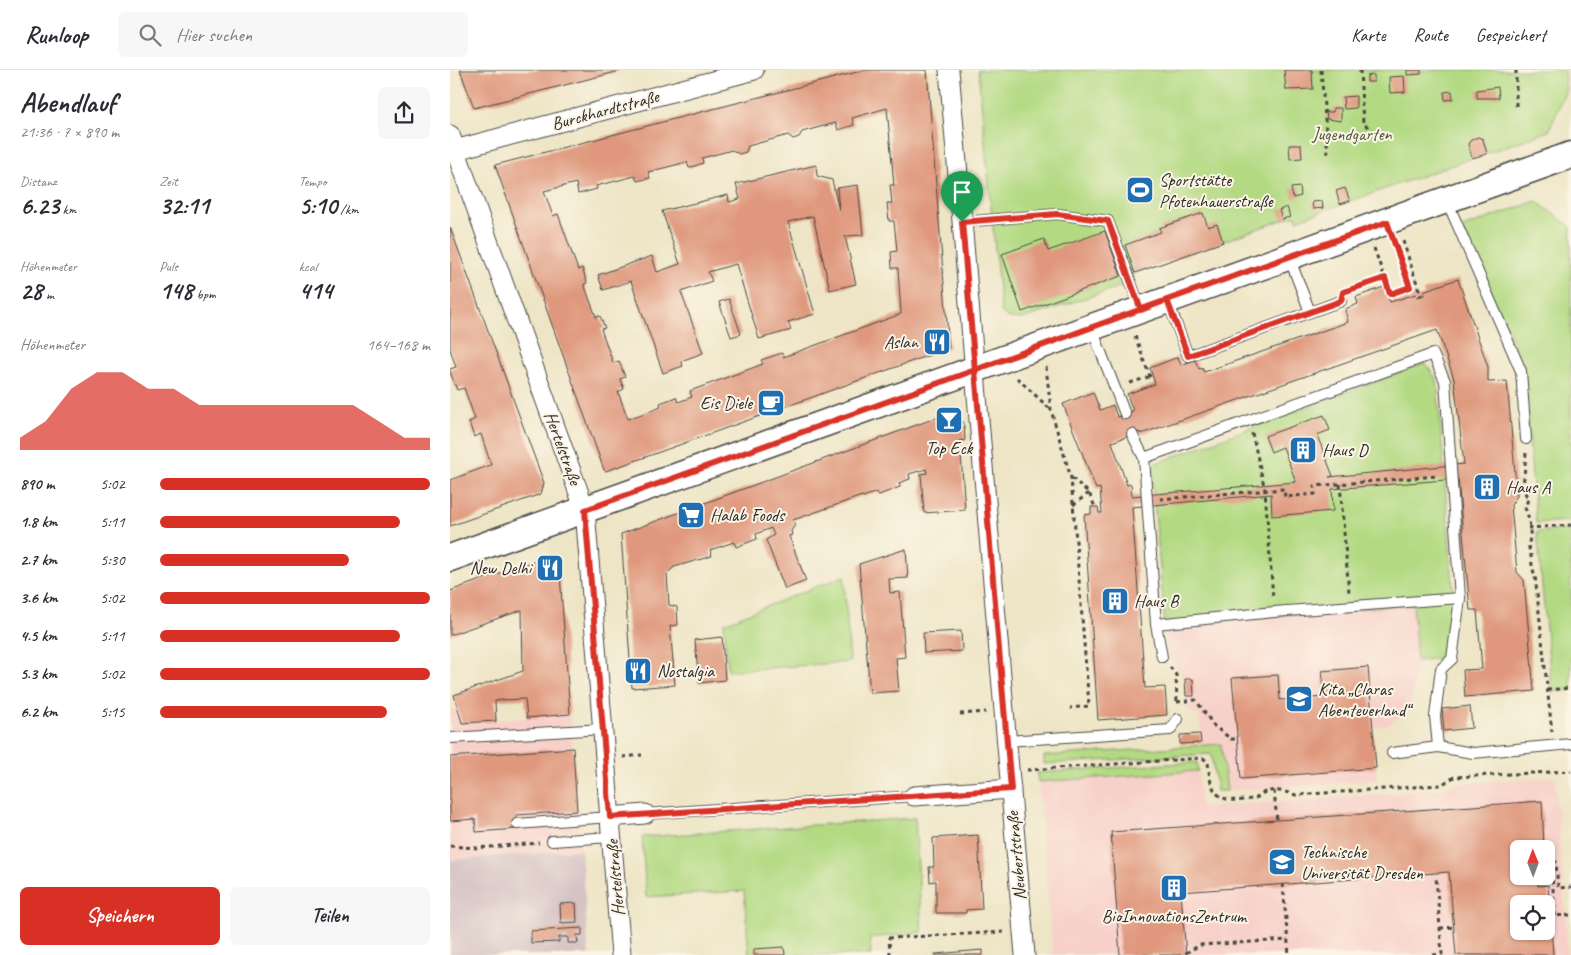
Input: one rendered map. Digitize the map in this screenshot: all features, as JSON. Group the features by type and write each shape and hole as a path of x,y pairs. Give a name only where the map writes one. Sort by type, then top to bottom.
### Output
{"street":[{"name":"Burckhardtstraße","path":"453,142 754,70"},
{"name":"Neubertstraße","path":"949,70 1025,955"},
{"name":"Hertelstraße","path":"453,142 585,510 621,955"},
{"path":"450,558 1571,156"},
{"path":"914,796 1010,780"},
{"path":"610,817 645,814"}],"lane":[{"path":"1447,200 1521,371 1526,439"},
{"path":"962,222 1057,214 1108,221 1141,310"},
{"path":"1289,256 1310,312"},
{"path":"1167,300 1188,356 1341,301"},
{"path":"1091,328 1125,414"},
{"path":"1144,458 1433,354 1445,381 1460,598 1452,660 1441,669 1435,716 1438,747"},
{"path":"1132,434 1144,458 1156,624 1162,657"},
{"path":"1156,624 1274,612 1460,598"},
{"path":"1007,742 1170,730 1178,719"},
{"path":"450,738 603,729"},
{"path":"1392,753 1438,747 1474,753 1571,744"},
{"path":"645,814 914,796"},
{"path":"517,824 610,817"},
{"path":"552,841 611,836"}],"path":[{"path":"1321,70 1328,155"},
{"path":"1360,70 1363,123 1374,132 1380,131"},
{"path":"1516,70 1516,108"},
{"path":"1383,223 1410,287 1389,294 1385,278 1383,223"},
{"path":"1383,223 1421,296"},
{"path":"1341,301 1343,292 1385,278"},
{"path":"1044,345 1051,410 1071,478 1089,706 1070,708"},
{"path":"1127,375 1130,384 1151,377 1143,358"},
{"path":"1000,361 1051,410"},
{"path":"1249,420 1265,490 1274,612"},
{"path":"1526,439 1524,488 1528,499 1525,508 1530,518 1528,528 1531,536 1528,546 1532,555 1531,567 1535,575 1553,745"},
{"path":"1148,500 1284,488 1285,496 1315,494 1314,486 1452,475"},
{"path":"1071,478 1089,493 1094,507"},
{"path":"1340,484 1350,606"},
{"path":"1073,505 1089,493"},
{"path":"1528,528 1571,524"},
{"path":"1162,657 1176,675 1178,719"},
{"path":"1547,690 1571,688"},
{"path":"1177,702 1196,700 1214,726 1231,739 1238,739"},
{"path":"960,714 990,712"},
{"path":"627,756 642,755"},
{"path":"1010,780 1203,758 1208,762 1212,786 1222,798 1228,800 1256,798 1265,792 1274,791 1296,795 1441,785 1454,777 1571,771"},
{"path":"1274,791 1277,821"},
{"path":"450,846 477,848 552,841"},
{"path":"1571,887 1558,888 1556,862 1551,862 1552,916 1571,915"},
{"path":"1433,955 1442,954 1436,877"},
{"path":"1283,884 1289,955"},
{"path":"1440,928 1454,927"},
{"path":"890,955 889,938 1023,930"},
{"path":"1186,953 1200,945 1288,940"}],"shaded area":[{"name":"Kita „Claras Abenteuerland“","path":"1413,604 1417,661 1411,704 1401,716 1389,724 1373,728 1377,780 1227,791 1221,744 1201,745 1200,716 1187,710 1185,679 1166,652 1165,625"},
{"path":"450,709 458,709 462,723 570,714 581,850 450,860"},
{"name":"Technische Universität Dresden","path":"1198,771 1201,807 1444,790 1450,784 1555,777 1568,955 1053,955 1038,782"},
{"path":"581,850 589,955 450,955 450,860"}],"green space":[{"name":"Sportstätte Pfotenhauerstraße","path":"978,70 1564,70 1566,90 1549,131 1297,220 1296,216 1293,216 1135,273 1125,285 1022,319 1009,318 1001,312"},
{"path":"1536,201 1571,227 1571,521 1536,523 1523,365 1462,228"},
{"path":"1425,363 1437,380 1454,601 1440,658 1417,661 1413,604 1165,625 1151,465"},
{"path":"1571,529 1571,690 1552,692 1537,532"},
{"path":"844,576 850,662 728,671 724,623"},
{"path":"1221,744 1227,791 1217,791 1211,754 1044,764 1044,756"},
{"path":"1197,762 1198,771 1038,782 1037,773"},
{"path":"915,818 922,932 870,938 871,955 749,955 744,891 646,897 642,837"}],"building":[{"path":"460,70 620,70 620,71 474,108"},
{"path":"865,70 927,70 949,348 606,471 604,470 495,165","holes":["887,108 894,185 890,185 892,203 887,203 889,221 894,221 897,251 891,252 892,268 898,268 901,314 783,357 782,353 761,360 763,364 690,391 692,397 678,402 676,397 660,403 661,407 628,419 618,392 624,389 620,379 625,377 619,361 613,363 601,329 605,328 600,316 596,317 584,284 587,283 582,268 578,270 558,214 553,216 544,191 576,183 578,194 597,189 596,186 635,176 637,181 650,178 648,172 687,162 689,168 703,163 702,158 732,150 739,154 746,152 748,146 788,135 793,139 799,137 802,132 836,123 838,130 854,125 852,118"]},
{"path":"1284,70 1312,70 1313,89 1286,90"},
{"path":"1407,70 1421,70 1421,74 1407,75"},
{"path":"1374,75 1374,82 1367,82 1367,76"},
{"path":"1404,76 1405,92 1390,93 1389,77"},
{"path":"1498,87 1499,98 1477,98 1477,90"},
{"path":"1452,91 1453,99 1445,100 1444,92"},
{"path":"1356,96 1356,108 1344,109 1343,97"},
{"path":"1333,108 1341,108 1341,121 1327,119 1326,112 1333,112"},
{"path":"1478,137 1483,139 1487,154 1472,158 1468,144 1471,140"},
{"path":"1289,145 1301,145 1302,158 1290,159"},
{"path":"816,165 817,176 832,180 839,210 837,188 858,185 863,235 845,236 856,284 830,290 813,216 788,222 815,314 788,322 791,330 759,339 736,264 708,272 712,281 681,292 703,353 681,361 683,366 663,373 631,281 603,290 598,275 652,256 657,272 680,264 662,211 728,195 729,202 740,199 736,184"},
{"path":"1300,187 1301,196 1293,198 1291,188"},
{"path":"1345,188 1350,201 1340,204 1336,191"},
{"path":"1322,201 1323,208 1313,209 1312,202"},
{"path":"1287,207 1290,217 1282,219 1279,210"},
{"path":"1203,213 1208,227 1217,224 1223,242 1135,273 1125,245 1161,232 1159,228"},
{"path":"450,227 544,483 541,494 450,526 450,480 491,465 481,434 474,437 469,422 475,419 464,388 457,390 450,372 450,369 456,367 450,349"},
{"path":"1105,231 1121,276 1022,312 1002,254 1044,239 1048,251"},
{"path":"1458,279 1488,367 1488,382 1507,381 1517,496 1511,505 1517,572 1524,580 1534,691 1465,697 1463,670 1482,669 1477,610 1470,610 1458,479 1332,489 1333,511 1272,516 1271,494 1132,507 1145,688 1165,687 1167,715 1098,720 1084,515 1091,514 1091,507 1098,507 1099,513 1102,513 1100,488 1096,489 1063,404 1093,392 1100,410 1113,405 1117,417 1133,411 1127,394 1155,384 1150,368 1178,357 1181,365 1195,360 1199,369 1202,368 1204,372 1348,322 1345,309 1358,304 1356,297 1384,287 1390,302 1416,294 1417,297 1424,295 1423,291","holes":["1437,330 1454,379 1464,464 1329,477 1333,476 1317,435 1330,430 1324,415 1265,436 1271,452 1283,447 1296,482 1132,496 1131,484 1127,485 1112,442 1140,432 1141,434"]},
{"path":"729,299 741,334 731,337 719,302"},
{"path":"949,413 964,423 965,440 960,441 965,510 924,513 921,474 927,473 926,469 909,474 910,479 899,483 900,487 879,495 877,492 862,496 793,520 795,525 791,531 792,535 789,536 806,581 785,589 766,540 774,535 771,528 756,534 757,539 736,547 734,542 710,550 712,556 674,567 667,574 669,605 677,607 678,625 670,626 675,685 632,688 621,534"},
{"path":"906,549 908,578 889,579 890,593 900,592 905,657 896,658 899,691 870,693 859,564"},
{"path":"550,555 559,560 570,714 527,718 525,699 501,700 495,701 496,721 462,723 454,695 523,671 522,610 450,635 450,591"},
{"path":"961,631 962,651 924,653 923,633"},
{"path":"722,637 725,680 699,683 695,640"},
{"path":"1368,667 1376,768 1241,779 1232,678 1278,675 1280,700 1325,697 1322,671"},
{"path":"1185,679 1193,679 1194,696 1186,696"},
{"path":"1470,706 1472,728 1444,731 1442,709"},
{"path":"1200,734 1201,743 1180,744 1180,735"},
{"path":"573,748 577,811 516,815 517,829 476,832 475,819 450,821 450,757"},
{"path":"1542,801 1544,840 1510,840 1510,885 1548,885 1549,895 1510,895 1510,940 1552,940 1553,955 1456,955 1449,872 1181,892 1186,955 1120,955 1111,832"},
{"path":"978,835 982,909 966,910 966,913 936,913 936,881 930,882 929,867 934,867 933,838"},
{"path":"576,903 577,922 561,923 560,904"},
{"path":"582,928 582,935 577,935 578,943 568,943 568,937 559,937 559,942 531,943 531,931"},
{"path":"784,947 785,955 754,955 754,949"},
{"path":"983,950 983,955 935,955 935,954"}],"place":[{"name":"Sportstätte Pfotenhauerstraße","path":"1140,190"},
{"name":"Aslan","path":"937,342"},
{"name":"Eis Diele","path":"771,403"},
{"name":"Top Eck","path":"949,420"},
{"name":"Haus D","path":"1303,450"},
{"name":"Haus A","path":"1487,487"},
{"name":"Halab Foods","path":"691,515"},
{"name":"New Delhi","path":"550,568"},
{"name":"Haus B","path":"1115,601"},
{"name":"Nostalgia","path":"638,671"},
{"name":"Kita „Claras Abenteuerland“","path":"1299,699"},
{"name":"Technische Universität Dresden","path":"1282,862"},
{"name":"BioInnovationsZentrum","path":"1174,888"}],"route":[{"path":"962,222 975,370 585,510 610,817 1011,789 975,370 1128,314 1141,310 1167,300 1387,222 1410,287 1390,294 1385,278 1343,292 1341,301 1188,356 1167,300 1141,310 1108,221 1057,214 962,222"}],"park label":[{"name":"Jugendgarten","path":"1352,134"}]}
